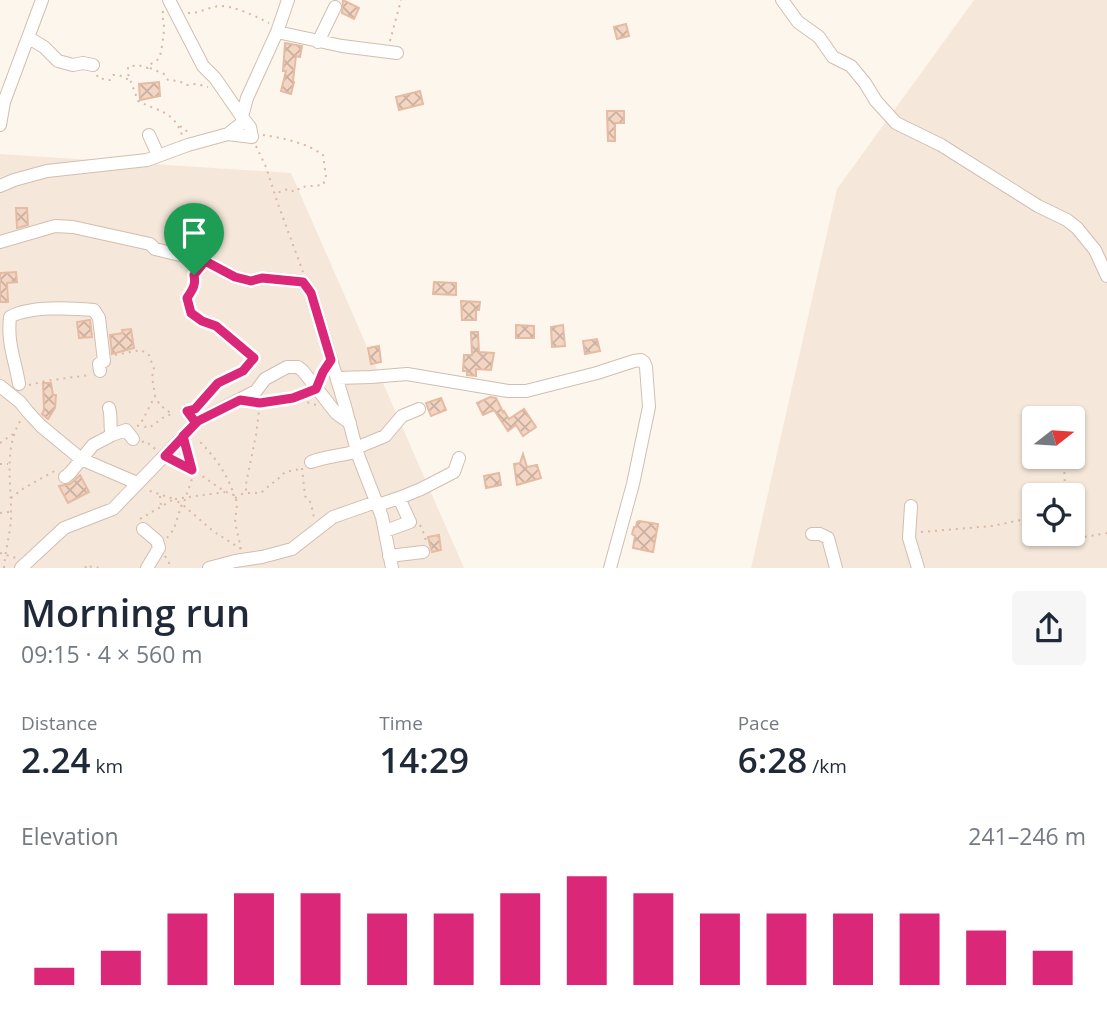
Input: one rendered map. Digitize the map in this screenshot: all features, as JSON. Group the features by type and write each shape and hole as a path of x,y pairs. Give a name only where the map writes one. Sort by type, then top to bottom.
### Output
{"street":[{"path":"0,125 4,102 42,0"},
{"path":"228,134 242,123 247,98 277,32 288,0"},
{"path":"782,0 798,22 819,37 833,57 851,66 876,101 896,122 941,145 1038,206 1067,220 1095,250 1107,276"},
{"path":"0,186 47,171 140,161 228,134 253,137 250,127 203,66 169,7"},
{"path":"318,42 335,7"},
{"path":"277,32 318,42 392,53"},
{"path":"29,38 44,47 58,61 73,65 93,65"},
{"path":"149,135 158,155"},
{"path":"0,242 55,226 73,227 150,244 155,249 205,261 235,277 251,281 262,278 303,282 307,286 337,377 357,450 382,517 391,562 423,552"},
{"path":"16,399 19,384 8,333 10,317 18,312 72,308 94,310 99,318 104,361 99,364 100,371"},
{"path":"337,377 407,374 509,391 526,391 634,361 644,362 649,407 630,496 610,568"},
{"path":"21,568 64,527 113,509 189,430 256,391 265,379 288,367 298,368 336,413 350,423"},
{"path":"0,378 19,384"},
{"path":"0,386 41,426 81,459 137,483"},
{"path":"110,408 112,435"},
{"path":"306,465 317,459 343,456 357,450 385,436 402,416 419,409"},
{"path":"187,411 189,430"},
{"path":"62,472 70,473 93,445 112,435 129,434"},
{"path":"215,567 292,549 340,514 399,498 454,472 459,458"},
{"path":"385,531 410,522 399,498"},
{"path":"911,506 909,538 918,568"},
{"path":"143,529 157,541 159,548 147,568"},
{"path":"813,534 828,538 836,568"}],"path":[{"path":"392,53 401,0"},
{"path":"148,68 162,52 162,13 169,7 181,15 223,6 270,23 277,32"},
{"path":"93,65 97,67 100,80 119,75 130,81"},
{"path":"181,147 183,136 178,122 138,101 128,67 138,65 148,68 164,74 168,80 187,85 219,85"},
{"path":"274,194 288,189 295,192 301,187 323,185 326,177 323,155 314,148 275,137 253,137 307,286"},
{"path":"139,425 149,428 164,416 195,409 218,383 243,371 254,358 216,326 191,313 187,298 194,287 194,275 205,261"},
{"path":"103,356 141,350 149,355 154,369 152,377 155,397 160,405 172,414"},
{"path":"19,384 73,378 100,371"},
{"path":"240,400 260,403 293,398 316,389"},
{"path":"155,397 139,425 129,434 136,443 145,442 160,456 192,470 235,496 246,492 261,493 285,472 306,465 305,496 311,503 317,530"},
{"path":"293,398 315,405"},
{"path":"246,492 260,403"},
{"path":"4,568 11,520 9,464 13,434 23,417"},
{"path":"159,548 174,529 193,476 189,430"},
{"path":"174,499 241,550 235,522 237,504 230,483 205,446 189,430"},
{"path":"0,443 13,434"},
{"path":"0,464 9,464"},
{"path":"10,499 21,489 62,472"},
{"path":"137,483 174,499 225,492"},
{"path":"160,495 161,507"},
{"path":"143,529 137,521 174,499"},
{"path":"0,513 11,511"},
{"path":"909,533 992,526 1022,520"},
{"path":"410,522 419,523 425,536 423,552"},
{"path":"1085,537 1107,533"},
{"path":"0,553 12,558 31,558"},
{"path":"86,568 85,566 101,568"}],"shaded area":[{"path":"974,0 1107,0 1107,568 751,568 837,189"},
{"path":"0,154 291,173 464,568 0,568"}],"building":[{"path":"343,0 359,8 354,19 342,13"},
{"path":"626,24 629,36 617,39 614,27"},
{"path":"285,43 302,46 300,57 296,56 291,94 281,91 286,71 283,71"},
{"path":"159,82 160,96 140,100 139,84"},
{"path":"420,91 423,104 399,110 396,97"},
{"path":"607,111 624,111 624,123 615,123 615,141 608,141"},
{"path":"16,208 27,208 28,225 17,228"},
{"path":"16,272 17,282 7,283 8,302 0,302 0,273"},
{"path":"434,282 456,283 456,295 433,294"},
{"path":"461,301 480,302 479,310 476,310 476,320 462,320"},
{"path":"90,320 92,337 79,338 77,322"},
{"path":"516,325 534,326 534,338 516,338"},
{"path":"563,325 565,346 552,347 551,327"},
{"path":"131,329 134,348 112,354 110,335"},
{"path":"471,332 478,332 479,352 494,353 491,370 476,369 476,376 467,375 467,371 463,371 464,355 472,355"},
{"path":"597,339 600,351 585,354 583,341"},
{"path":"379,346 381,362 371,364 368,348"},
{"path":"43,383 51,383 53,395 56,395 55,408 48,419 42,414"},
{"path":"490,397 496,398 509,419 524,409 536,427 523,436 516,425 508,431 494,410 483,415 477,403"},
{"path":"441,398 446,410 431,416 426,403"},
{"path":"523,454 527,467 537,465 541,478 517,485 514,464 520,463"},
{"path":"499,473 501,485 486,488 484,476"},
{"path":"80,475 89,492 68,503 59,486 70,484"},
{"path":"639,521 658,524 653,552 633,548 635,536 632,534"},
{"path":"439,535 441,550 432,552 428,537"}],"route":[{"path":"194,275 194,287 187,298 191,313 216,326 254,358 243,371 218,383 195,409 187,411 196,423 183,436 165,456 192,470 183,436 198,421 240,400 260,403 293,398 316,389 331,360 311,293 303,282 262,278 251,281 235,277 205,261 194,275"}]}
